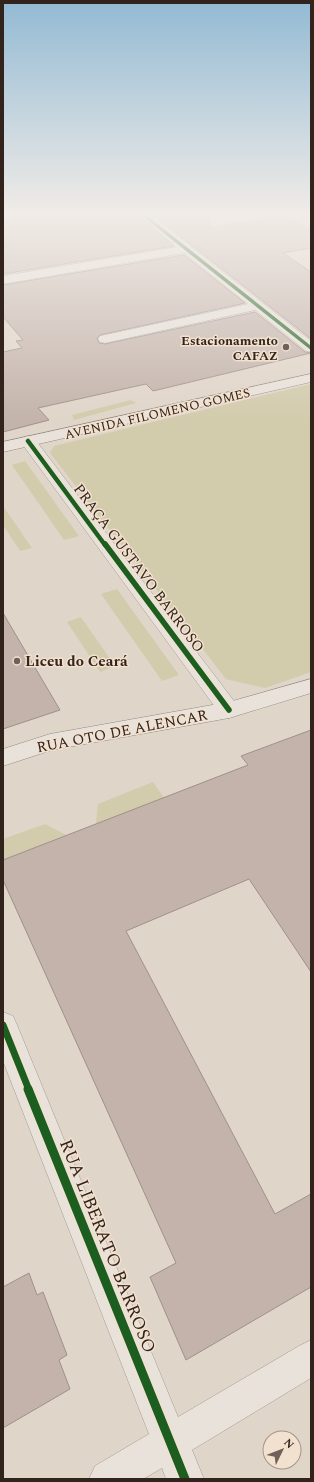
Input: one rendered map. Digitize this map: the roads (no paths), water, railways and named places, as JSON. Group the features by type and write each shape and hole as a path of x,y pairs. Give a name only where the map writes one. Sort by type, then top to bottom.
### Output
{"street":[{"path":"228,282 311,348"},
{"path":"106,339 258,306"},
{"name":"AVENIDA FILOMENO GOMES","path":"3,447 311,378"},
{"name":"PRAÇA GUSTAVO BARROSO","path":"28,442 229,710"},
{"name":"RUA OTO DE ALENCAR","path":"3,758 50,742 229,710 311,686"},
{"name":"RUA LIBERATO BARROSO","path":"3,1025 185,1479"},
{"path":"108,1479 311,1358"}],"place":[{"name":"Estacionamento CAFAZ","path":"286,347"},
{"name":"Liceu do Ceará","path":"17,661"}]}
